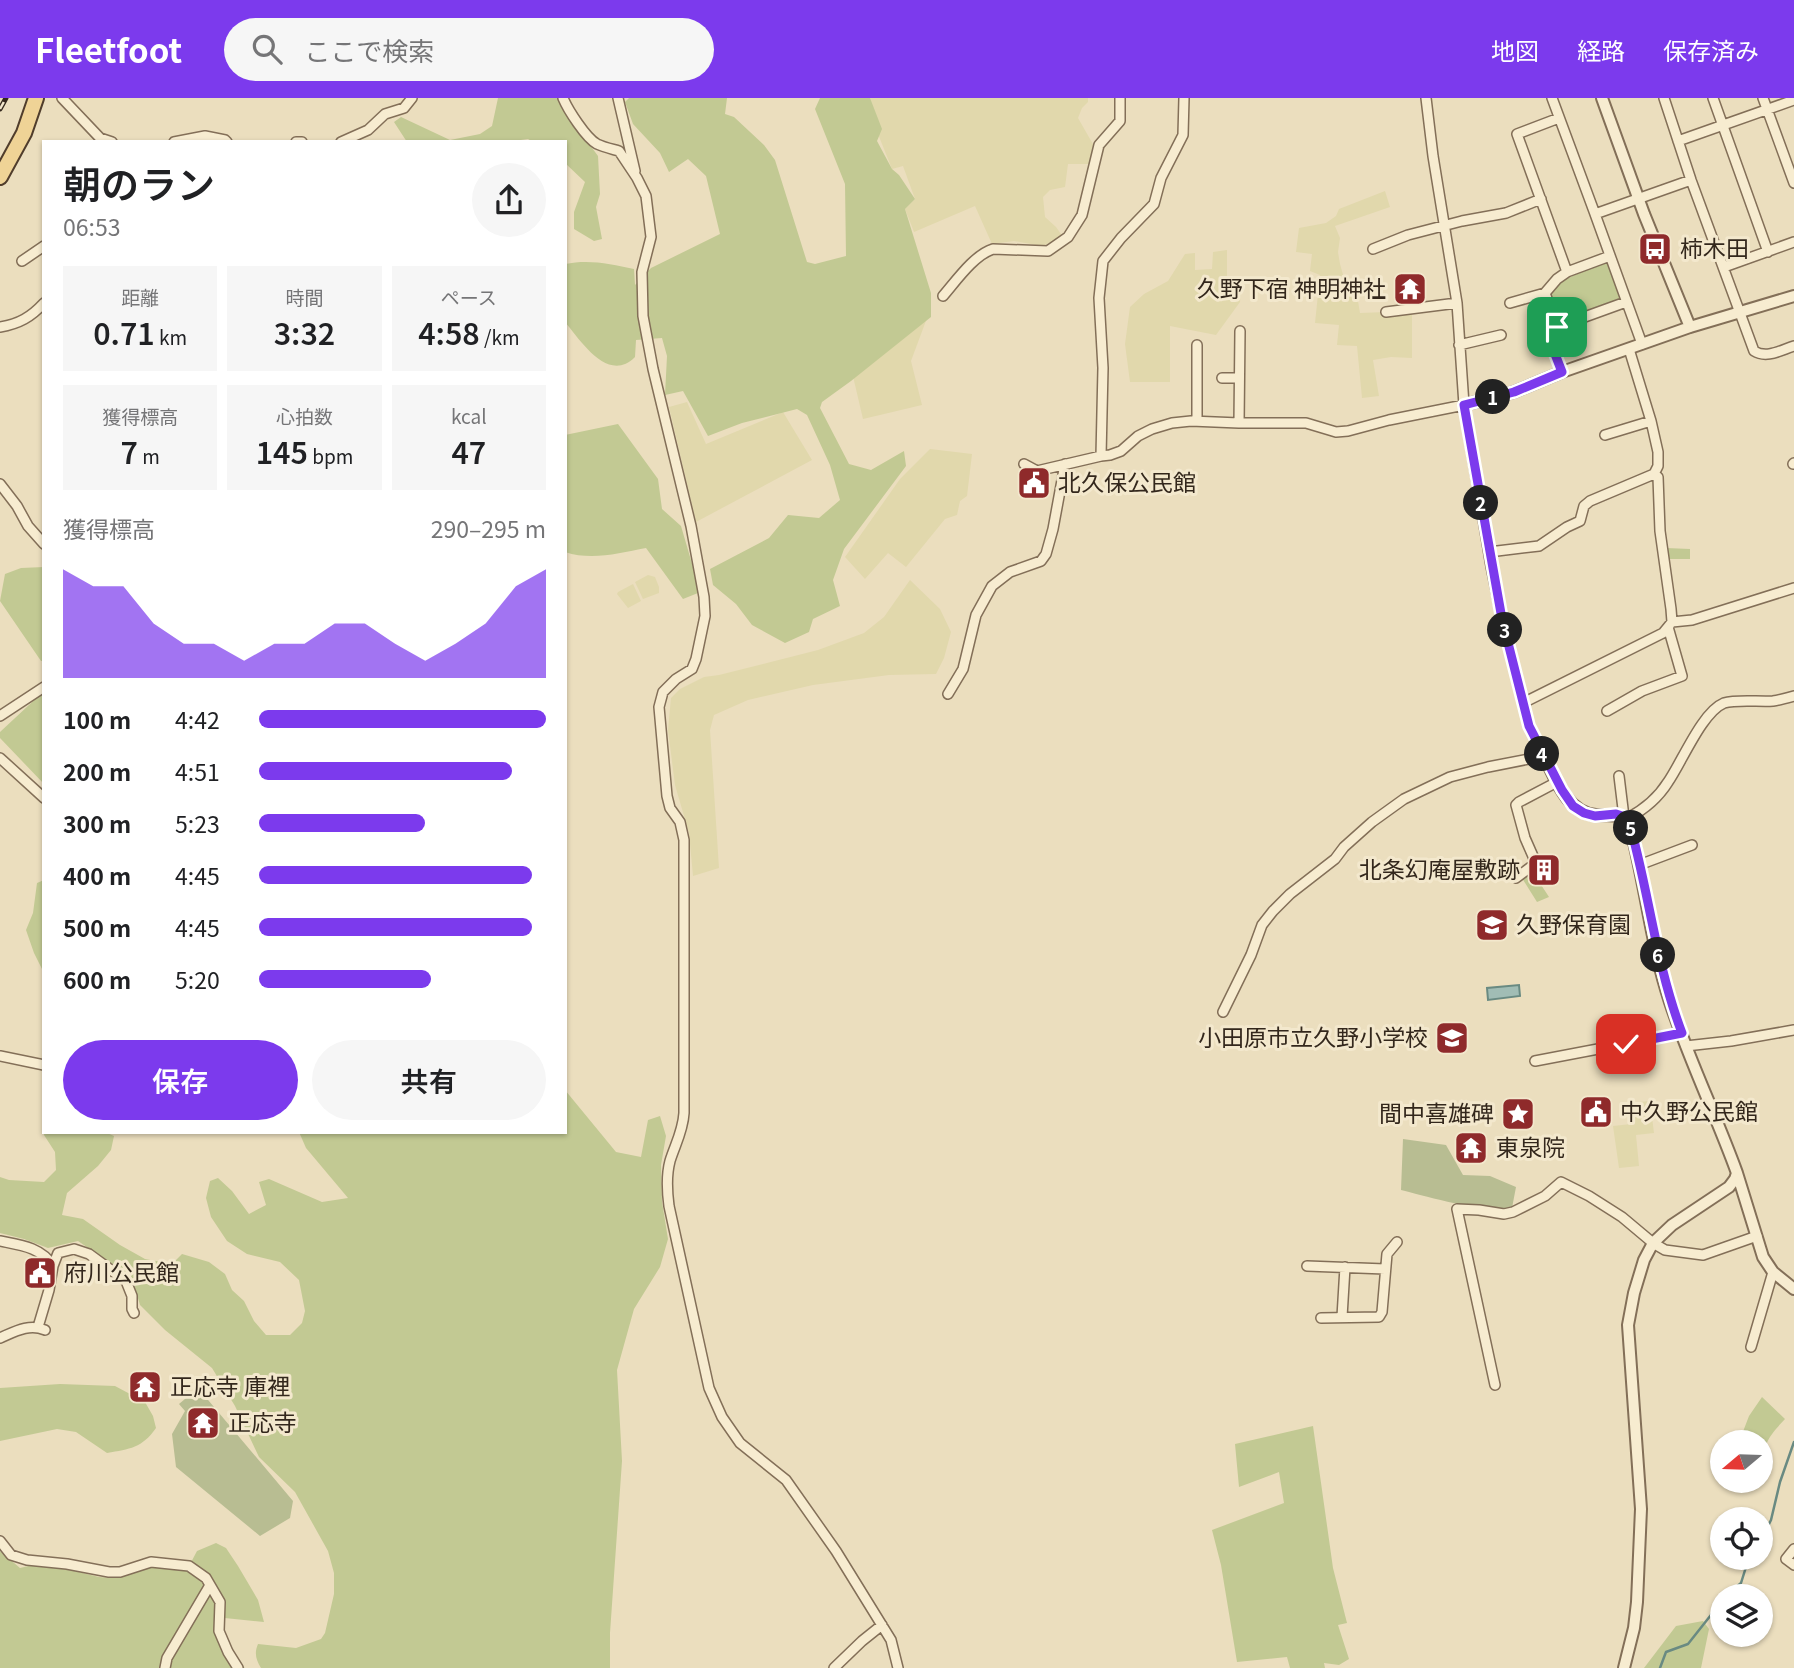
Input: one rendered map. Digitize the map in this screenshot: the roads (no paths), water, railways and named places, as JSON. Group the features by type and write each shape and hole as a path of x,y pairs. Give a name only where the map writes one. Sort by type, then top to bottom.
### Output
{"main road":[{"path":"0,177 24,133 36,98"}],"street":[{"path":"62,98 100,140"},
{"path":"346,140 368,130 385,114 404,108 412,98"},
{"path":"562,98 594,142 619,150 646,196 651,237 642,272 643,316 705,597 702,637 692,669 676,679 663,692 659,706 667,796 670,808 680,822 684,840 684,1113 683,1126 667,1175 669,1206 709,1388 722,1417 740,1443 786,1480 836,1551 891,1640 898,1668"},
{"path":"618,98 637,178"},
{"path":"943,296 985,251 1048,251 1068,237 1082,215 1100,145 1120,121 1120,98"},
{"path":"1101,456 1104,368 1098,299 1103,261 1154,204 1161,178 1183,135 1184,98"},
{"path":"1426,98 1457,303 1464,405 1489,552 1502,619 1529,726 1558,782 1573,806 1584,813 1626,817 1645,809 1663,789 1713,709 1726,702 1775,701 1794,696"},
{"path":"1552,98 1642,344"},
{"path":"1602,98 1690,327"},
{"path":"1664,98 1754,351 1767,355 1794,346"},
{"path":"1713,98 1768,251"},
{"path":"1763,98 1794,183"},
{"path":"1678,141 1794,100"},
{"path":"1559,118 1517,134 1567,272"},
{"path":"184,140 205,136 225,140"},
{"path":"1595,214 1691,180"},
{"path":"1373,250 1408,236 1506,213 1541,199"},
{"path":"1724,267 1794,242"},
{"path":"22,261 42,247"},
{"path":"1510,303 1545,293 1567,272 1609,256"},
{"path":"1545,293 1557,327"},
{"path":"1024,464 1037,471 1110,455 1121,451 1138,436 1172,423 1306,423 1336,432 1348,431 1514,392 1562,372 1690,327 1794,296"},
{"path":"1562,372 1546,331 1626,302"},
{"path":"1386,312 1457,303"},
{"path":"0,327 21,322 42,305"},
{"path":"1239,423 1240,331"},
{"path":"1459,345 1500,335"},
{"path":"1196,345 1197,421"},
{"path":"1489,552 1539,546 1580,521 1584,506 1590,501 1654,474 1658,466 1658,452 1629,349"},
{"path":"1222,378 1239,379"},
{"path":"1605,435 1651,421"},
{"path":"948,694 963,669 976,615 992,586 1010,572 1041,561 1046,554 1065,464"},
{"path":"1606,711 1642,691 1682,676 1670,625 1671,609 1660,531 1658,477 1654,474"},
{"path":"0,484 42,542"},
{"path":"1523,703 1645,643 1663,633 1670,625 1794,588"},
{"path":"0,716 42,688"},
{"path":"1223,1012 1267,918 1290,894 1335,859 1344,847 1372,822 1402,800 1443,780 1488,766 1544,756"},
{"path":"0,758 42,796"},
{"path":"1619,776 1626,817 1670,1002 1737,1173 1763,1257 1773,1272 1794,1289"},
{"path":"1516,878 1536,863 1525,838 1516,806 1558,782"},
{"path":"1639,865 1692,845"},
{"path":"1686,1046 1794,1030"},
{"path":"1535,1061 1682,1033"},
{"path":"0,1056 42,1065"},
{"path":"1624,1668 1637,1602 1641,1509 1628,1325 1637,1282 1653,1243 1672,1226 1729,1187 1737,1173"},
{"path":"1496,1385 1457,1209 1504,1214 1513,1212 1545,1196 1561,1182 1622,1217 1665,1250 1703,1255 1757,1236"},
{"path":"0,1241 31,1247 48,1258 53,1266"},
{"path":"1321,1318 1379,1317 1382,1312 1387,1254 1397,1242"},
{"path":"0,1338 22,1329 41,1328 58,1253 74,1249 89,1254 126,1280 134,1313"},
{"path":"1307,1266 1385,1269"},
{"path":"1342,1317 1345,1267"},
{"path":"1751,1347 1773,1272"},
{"path":"0,1541 11,1555 27,1560 108,1572 120,1572 151,1562 189,1566 206,1578 220,1602 219,1631 238,1668"},
{"path":"1794,1549 1786,1559 1794,1565"},
{"path":"165,1668 167,1658 210,1585"},
{"path":"834,1668 882,1625"}],"water":[{"path":"1519,985 1520,996 1488,1000 1487,988"}],"waterway":[{"path":"1773,1512 1794,1442"},
{"path":"1740,1584 1745,1570"},
{"path":"1660,1668 1666,1652 1688,1644 1710,1616"}],"railway":[{"path":"0,109 6,98"}],"place":[{"name":"柿木田","path":"1655,249"},
{"name":"久野下宿 神明神社","path":"1410,289"},
{"name":"北久保公民館","path":"1034,483"},
{"name":"北条幻庵屋敷跡","path":"1544,870"},
{"name":"久野保育園","path":"1492,925"},
{"name":"小田原市立久野小学校","path":"1452,1038"},
{"name":"中久野公民館","path":"1596,1112"},
{"name":"間中喜雄碑","path":"1518,1114"},
{"name":"東泉院","path":"1471,1148"},
{"name":"府川公民館","path":"40,1273"},
{"name":"正応寺 庫裡","path":"145,1387"},
{"name":"正応寺","path":"203,1423"}]}
